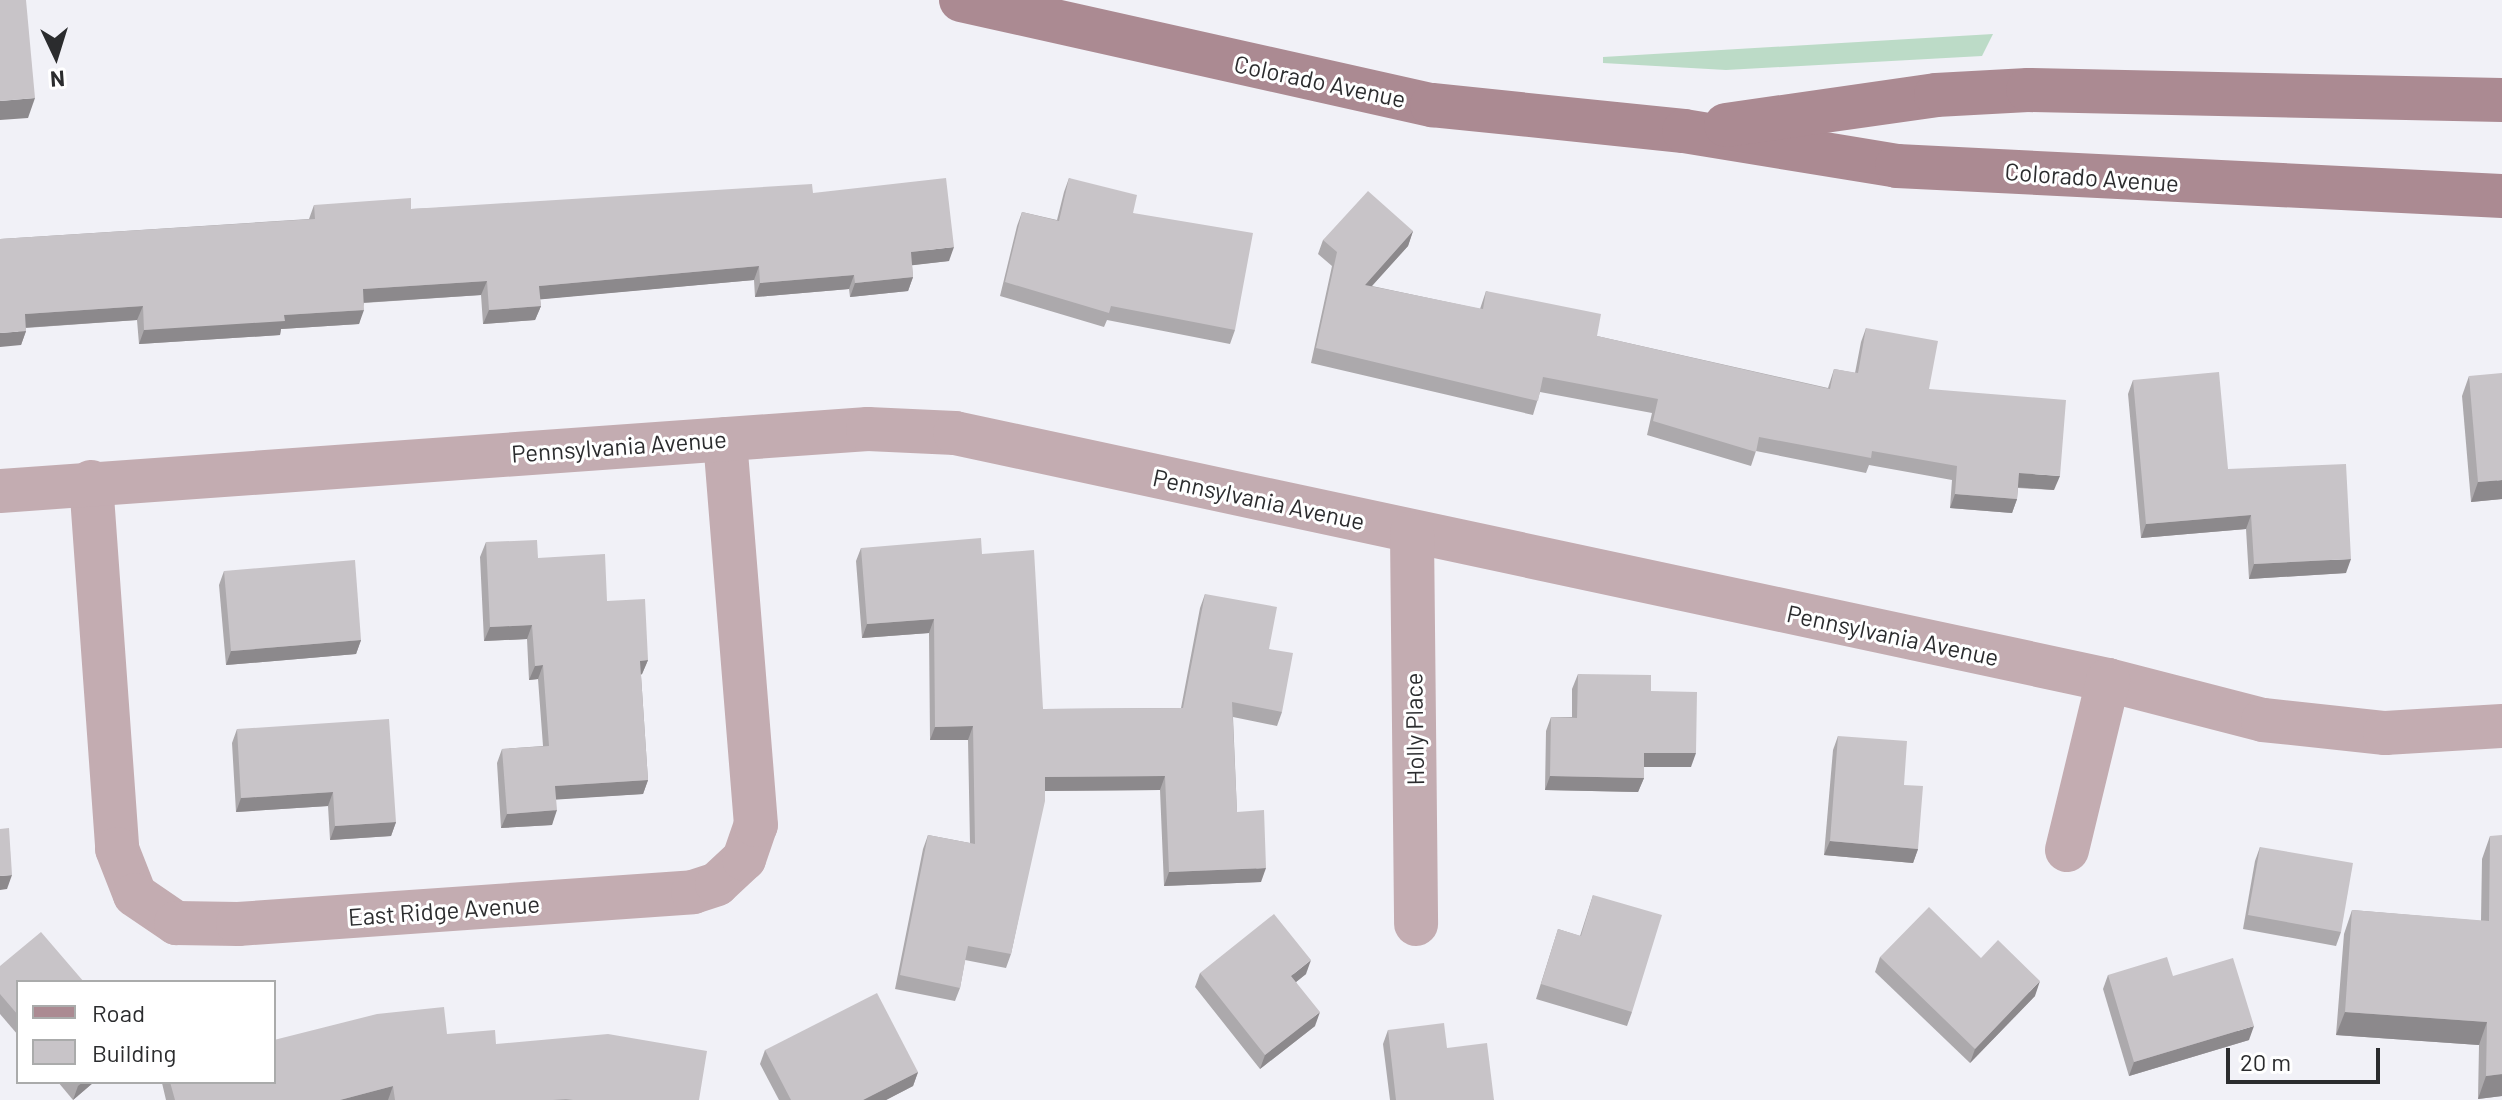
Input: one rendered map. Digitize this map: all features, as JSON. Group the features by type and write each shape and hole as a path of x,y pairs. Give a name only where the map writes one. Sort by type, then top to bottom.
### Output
{"main road":[{"name":"Colorado Avenue","path":"961,0 1432,105 1684,131 1897,166 2502,196"},
{"name":"Colorado Avenue","path":"1684,131 1936,95 2028,90 2502,100"}],"street":[{"name":"Pennsylvania Avenue","path":"0,491 91,482 868,429 955,433 2108,680 2325,731 2385,733 2502,726"},
{"name":"East Ridge Avenue","path":"91,482 117,849 135,895 176,923 254,923 693,892 717,884 744,859 756,825 725,439"},
{"name":"Holly Place","path":"1412,533 1416,924"},
{"path":"2067,850 2108,680"}],"green space":[{"path":"1993,34 1982,56 1726,70 1603,63 1603,57"}],"building":[{"path":"0,0 26,0 35,98 0,101"},
{"path":"946,178 954,247 911,252 913,277 855,283 854,275 760,283 759,266 539,286 541,306 489,310 487,281 363,289 364,310 284,315 285,321 144,330 143,306 25,314 26,331 0,333 0,239 315,219 314,205 411,198 411,209 812,184 813,193"},
{"path":"1069,178 1137,195 1133,213 1253,233 1235,330 1111,306 1109,313 1005,282 1022,212 1059,221"},
{"path":"1368,191 1413,231 1365,285 1483,309 1486,291 1601,314 1597,336 1830,389 1834,369 1858,373 1866,328 1938,341 1929,389 2066,400 2060,476 2019,473 2017,499 1955,494 1957,466 1872,451 1871,458 1759,437 1756,452 1653,421 1658,399 1543,377 1538,401 1316,348 1337,252 1323,240"},
{"path":"2219,372 2228,469 2346,464 2351,559 2254,564 2251,515 2146,524 2133,380"},
{"path":"2502,373 2502,480 2478,482 2469,376"},
{"path":"981,538 982,554 1034,550 1043,709 1183,708 1205,594 1277,607 1269,649 1293,653 1282,712 1232,702 1237,812 1264,810 1266,868 1169,872 1165,776 1045,777 1045,801 1011,954 968,946 960,988 900,975 928,835 975,844 973,726 935,727 934,619 867,624 861,548"},
{"path":"537,540 538,558 605,554 607,601 645,599 648,660 640,661 648,780 555,786 557,810 507,814 502,749 549,746 543,665 535,666 532,625 490,627 486,542"},
{"path":"355,560 361,640 231,651 224,571"},
{"path":"1578,674 1651,675 1651,691 1697,692 1696,753 1644,753 1644,778 1550,776 1551,717 1577,718"},
{"path":"389,719 396,822 335,826 333,792 241,798 237,729"},
{"path":"1838,736 1907,741 1904,785 1923,786 1918,849 1830,841"},
{"path":"9,828 12,875 0,876 0,829"},
{"path":"2502,835 2502,1074 2486,1076 2487,1022 2345,1012 2352,910 2489,921 2490,836"},
{"path":"2260,847 2353,863 2341,932 2248,915"},
{"path":"1593,895 1662,915 1632,1012 1541,984 1558,929 1581,936"},
{"path":"1929,907 1981,958 1998,940 2040,981 1975,1049 1880,957"},
{"path":"1274,914 1311,960 1291,976 1320,1012 1265,1055 1200,973"},
{"path":"41,932 82,980 16,980 16,1013 0,994 0,966"},
{"path":"2167,957 2173,976 2233,958 2254,1026 2134,1062 2108,975"},
{"path":"877,993 918,1072 863,1100 791,1100 765,1050"},
{"path":"444,1007 447,1034 495,1030 496,1044 608,1034 707,1051 699,1100 395,1100 393,1086 340,1100 175,1100 171,1084 276,1084 276,1039 377,1014"},
{"path":"1444,1023 1447,1048 1487,1043 1494,1100 1396,1100 1388,1030"}]}
